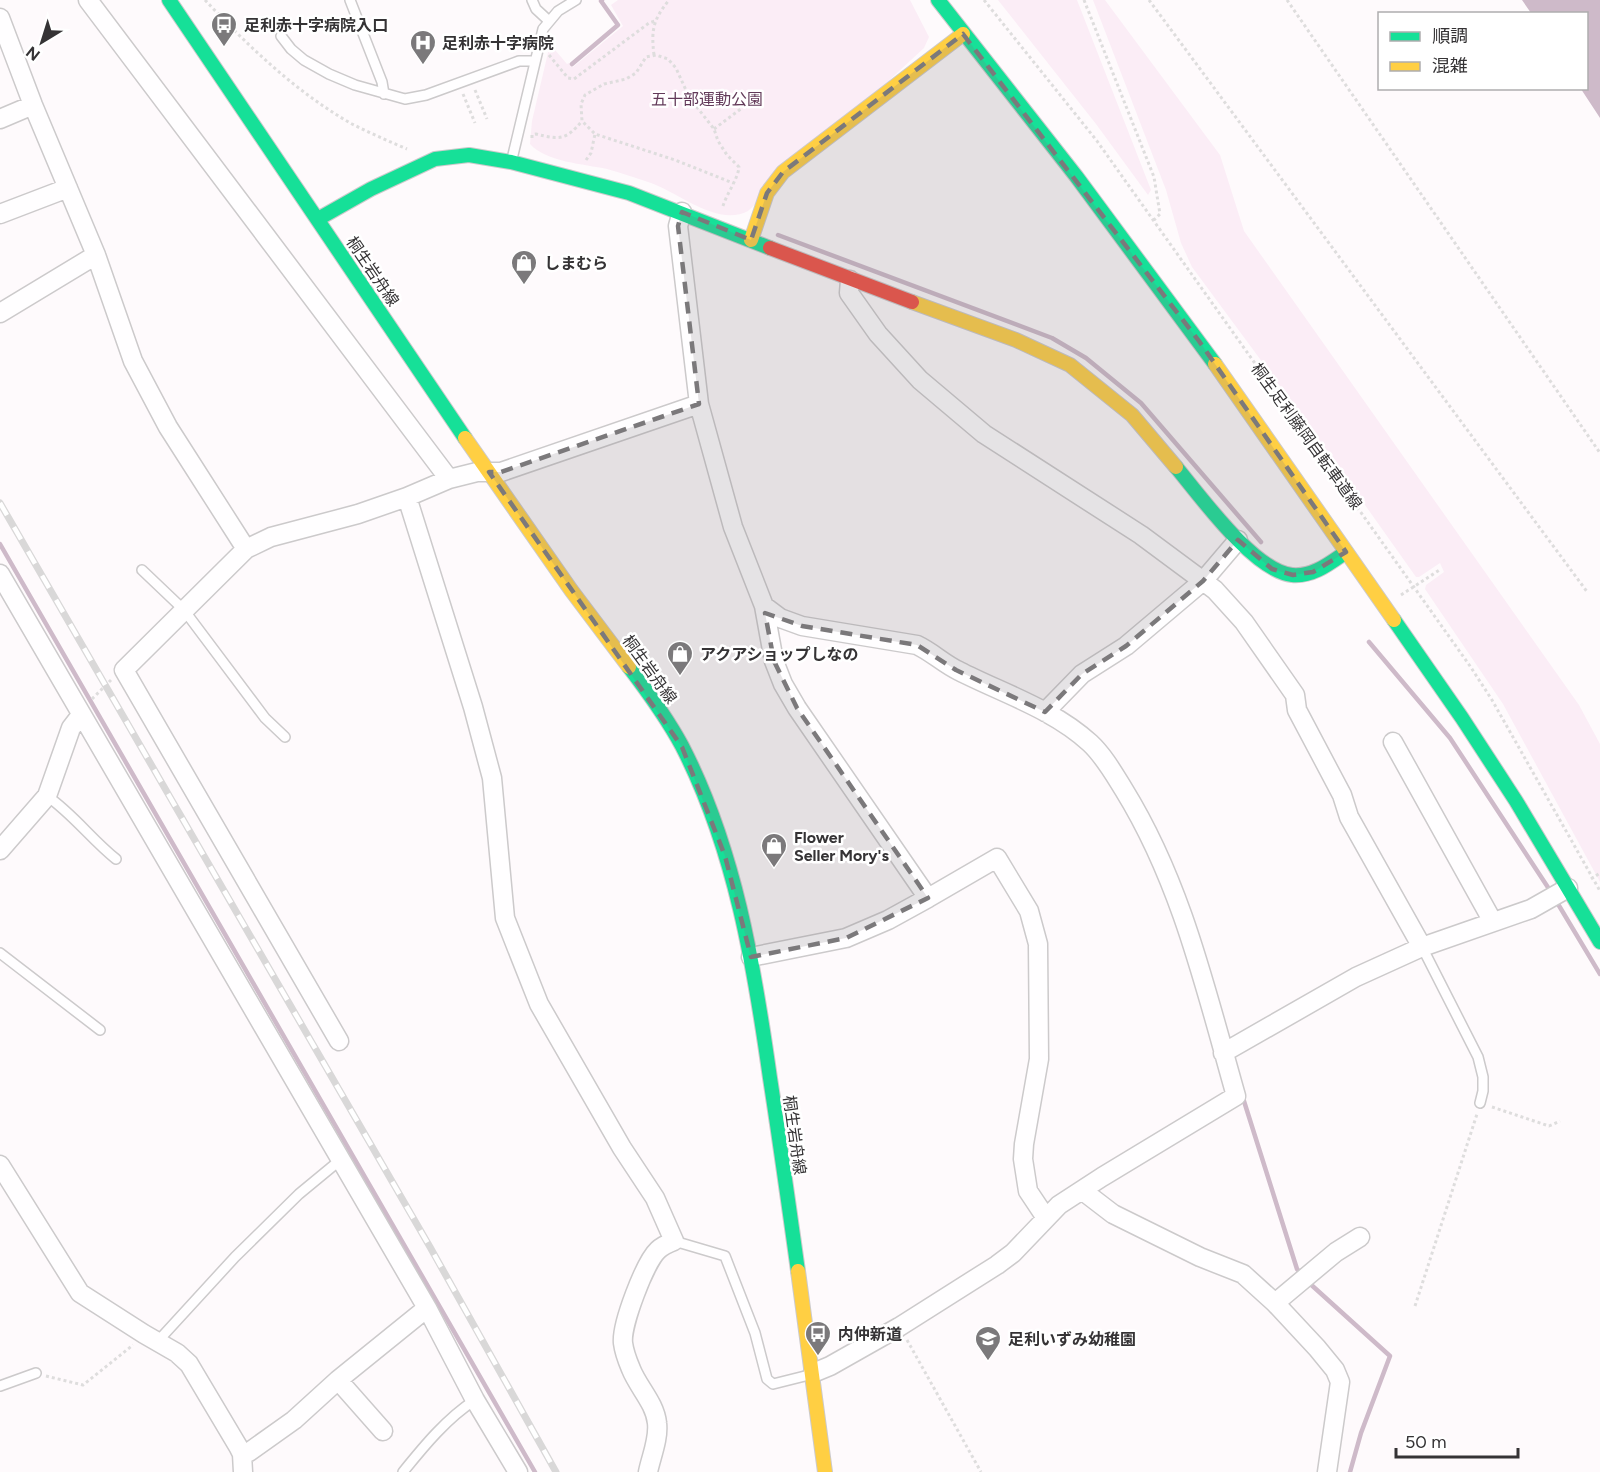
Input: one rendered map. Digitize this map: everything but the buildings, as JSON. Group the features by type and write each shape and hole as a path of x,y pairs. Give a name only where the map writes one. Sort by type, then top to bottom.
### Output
{"street":[{"path":"88,0 448,478"},
{"name":"桐生岩舟線","path":"169,0 489,472 592,619 632,669 663,714 682,747 725,856 751,957 813,1373 825,1472"},
{"path":"938,0 1076,176 1199,341 1462,718 1516,801 1600,942"},
{"path":"1,24 96,255 133,361 168,427 246,549"},
{"path":"751,240 767,193 783,172 963,34"},
{"path":"0,119 33,105"},
{"path":"318,219 370,189 435,159 469,154 511,162 629,193 850,280 1016,340 1070,365 1132,415 1238,540 1272,569 1293,575 1319,569 1346,552"},
{"path":"0,214 68,188"},
{"path":"682,212 678,226 699,404 733,527 764,606 774,661 788,692 840,773 928,898"},
{"path":"0,313 96,255"},
{"path":"850,280 849,293 878,334 920,380 984,434 1141,535 1203,581 1215,590 1244,622 1295,694 1297,710 1342,795 1349,817 1422,947"},
{"path":"339,1041 124,670 246,549 271,537 358,514 407,497 448,478 477,471 501,472 699,404"},
{"path":"407,497 473,707 492,778 505,918 539,1004 622,1148 655,1198 674,1240 658,1250 649,1264 638,1286 624,1333 623,1343 632,1371 657,1421 657,1432 648,1472"},
{"path":"1045,712 1083,674 1126,646 1203,581 1238,540"},
{"path":"0,574 81,715 114,767 339,1161 427,1308 475,1400 518,1472"},
{"path":"764,606 780,618 802,626 917,645 930,651 956,670 1045,712 1072,728 1092,745 1106,763 1150,835 1169,877 1185,920 1236,1096 1059,1205 1013,1253 899,1327 830,1366 813,1373"},
{"path":"0,850 47,796 71,728 81,715"},
{"path":"1393,742 1493,922"},
{"path":"751,957 846,938 888,920 997,858 1029,911 1038,944 1039,1059 1024,1144 1024,1172 1028,1191 1046,1218"},
{"path":"1223,1053 1356,977 1422,947 1531,909 1568,888"},
{"path":"0,1165 80,1293 177,1353 189,1364 243,1463"},
{"path":"1083,1191 1113,1214 1200,1257 1243,1274 1275,1302 1317,1348 1335,1370 1340,1382 1327,1472"},
{"path":"1275,1302 1336,1252 1360,1237"},
{"path":"243,1463 249,1452 294,1420 338,1380 427,1308"},
{"path":"338,1380 383,1431"}],"lane":[{"path":"350,0 382,82 384,94"},
{"path":"532,0 536,9 549,21"},
{"path":"511,162 543,29 558,11 576,0"},
{"path":"281,36 304,60 355,85 399,98 411,99 519,61 535,62"},
{"path":"142,570 184,610 265,718 285,737"},
{"path":"47,796 60,805 96,843 116,859"},
{"path":"1422,947 1478,1057 1483,1077 1480,1103"},
{"path":"0,953 100,1030"},
{"path":"151,1338 299,1194 339,1161"},
{"path":"674,1240 724,1256 755,1334 767,1379 773,1383 813,1373"},
{"path":"0,1386 36,1373"},
{"path":"403,1472 424,1446 466,1405 475,1400"}],"path":[{"path":"205,0 271,65 324,106 353,124 408,149"},
{"path":"654,56 652,42 655,21 669,0"},
{"name":"桐生足利藤岡自転車道線","path":"984,0 1097,141 1415,586 1492,700 1591,879 1600,891"},
{"path":"1084,0 1154,177 1160,214 1154,220"},
{"path":"1149,0 1588,593"},
{"path":"1287,0 1600,453"},
{"path":"548,52 568,78 574,79 649,23 655,21"},
{"path":"724,203 738,176 739,167 727,155 714,129 689,97 676,68 668,59 646,57 636,73 604,84 585,95 581,104 582,121 595,134 675,160 733,183"},
{"path":"470,79 488,119"},
{"path":"458,83 476,123"},
{"path":"714,129 742,108"},
{"path":"530,144 532,135 536,134 558,139 571,134 582,121"},
{"path":"591,153 595,134"},
{"path":"1407,591 1441,568"},
{"path":"96,696 124,670"},
{"path":"1591,879 1600,873"},
{"path":"1415,1306 1480,1103 1549,1126 1560,1121"},
{"path":"899,1327 981,1472"},
{"path":"36,1373 83,1385 151,1338"}],"highlighted area":[{"path":"963,34 1199,341 1346,552 1313,572 1293,575 1272,569 1238,540 1203,581 1126,646 1082,674 1045,712 956,670 917,645 802,626 765,613 774,661 797,708 928,898 846,938 751,957 725,856 682,747 489,472 501,472 699,404 678,226 682,212 751,240 767,193 783,172"}],"green space":[{"name":"五十部運動公園","path":"618,0 910,0 929,37 924,48 748,211 736,215 724,215 699,207 634,177 607,169 555,159 530,144 532,121 550,44 567,64 573,67 623,26 611,5"},
{"path":"998,0 1077,0 1151,190 1148,195 1096,124"},
{"path":"1093,0 1105,0 1220,155 1244,231 1579,705 1600,744 1600,882 1503,704 1425,589 1426,585 1444,572 1440,563 1416,577 1297,409 1192,267 1181,243 1166,190"}],"shaded area":[{"path":"1522,0 1600,0 1600,118 1582,90 1588,90 1588,12 1530,12"}],"waterway":[{"path":"572,64 618,25 602,0"},
{"path":"778,235 1052,338 1086,358 1141,403 1261,542"},
{"path":"0,544 535,1472"},
{"path":"1369,642 1450,738 1551,892"},
{"path":"1555,899 1600,974"},
{"path":"1243,1098 1297,1269 1302,1275"},
{"path":"1307,1281 1390,1356 1361,1433 1350,1472"}],"railway":[{"path":"0,503 430,1247 556,1472"}],"traffic: fast":[{"path":"169,0 465,438"},
{"path":"938,0 1076,176 1215,364"},
{"path":"318,219 371,189 435,159 469,155 511,162 629,193 770,248"},
{"path":"1176,467 1229,531 1261,561 1277,570 1292,575 1307,574 1334,561 1346,552"},
{"path":"1394,620 1516,801 1600,942"},
{"path":"629,667 657,705 682,746 716,825 729,867 740,908 757,993 798,1271"}],"traffic: slow":[{"path":"751,240 767,193 783,172 963,34"},
{"path":"912,302 1016,340 1070,365 1132,415 1176,467"},
{"path":"1215,364 1394,620"},
{"path":"465,438 571,590 629,667"},
{"path":"798,1271 825,1472"}],"traffic: jam":[{"path":"770,248 912,302"}],"place":[{"name":"足利赤十字病院入口","path":"224,48"},
{"name":"足利赤十字病院","path":"423,66"},
{"name":"しまむら","path":"524,286"},
{"name":"アクアショップしなの","path":"680,677"},
{"name":"Flower Seller Mory's","path":"774,869"},
{"name":"内仲新道","path":"818,1357"},
{"name":"足利いずみ幼稚園","path":"988,1362"}]}
